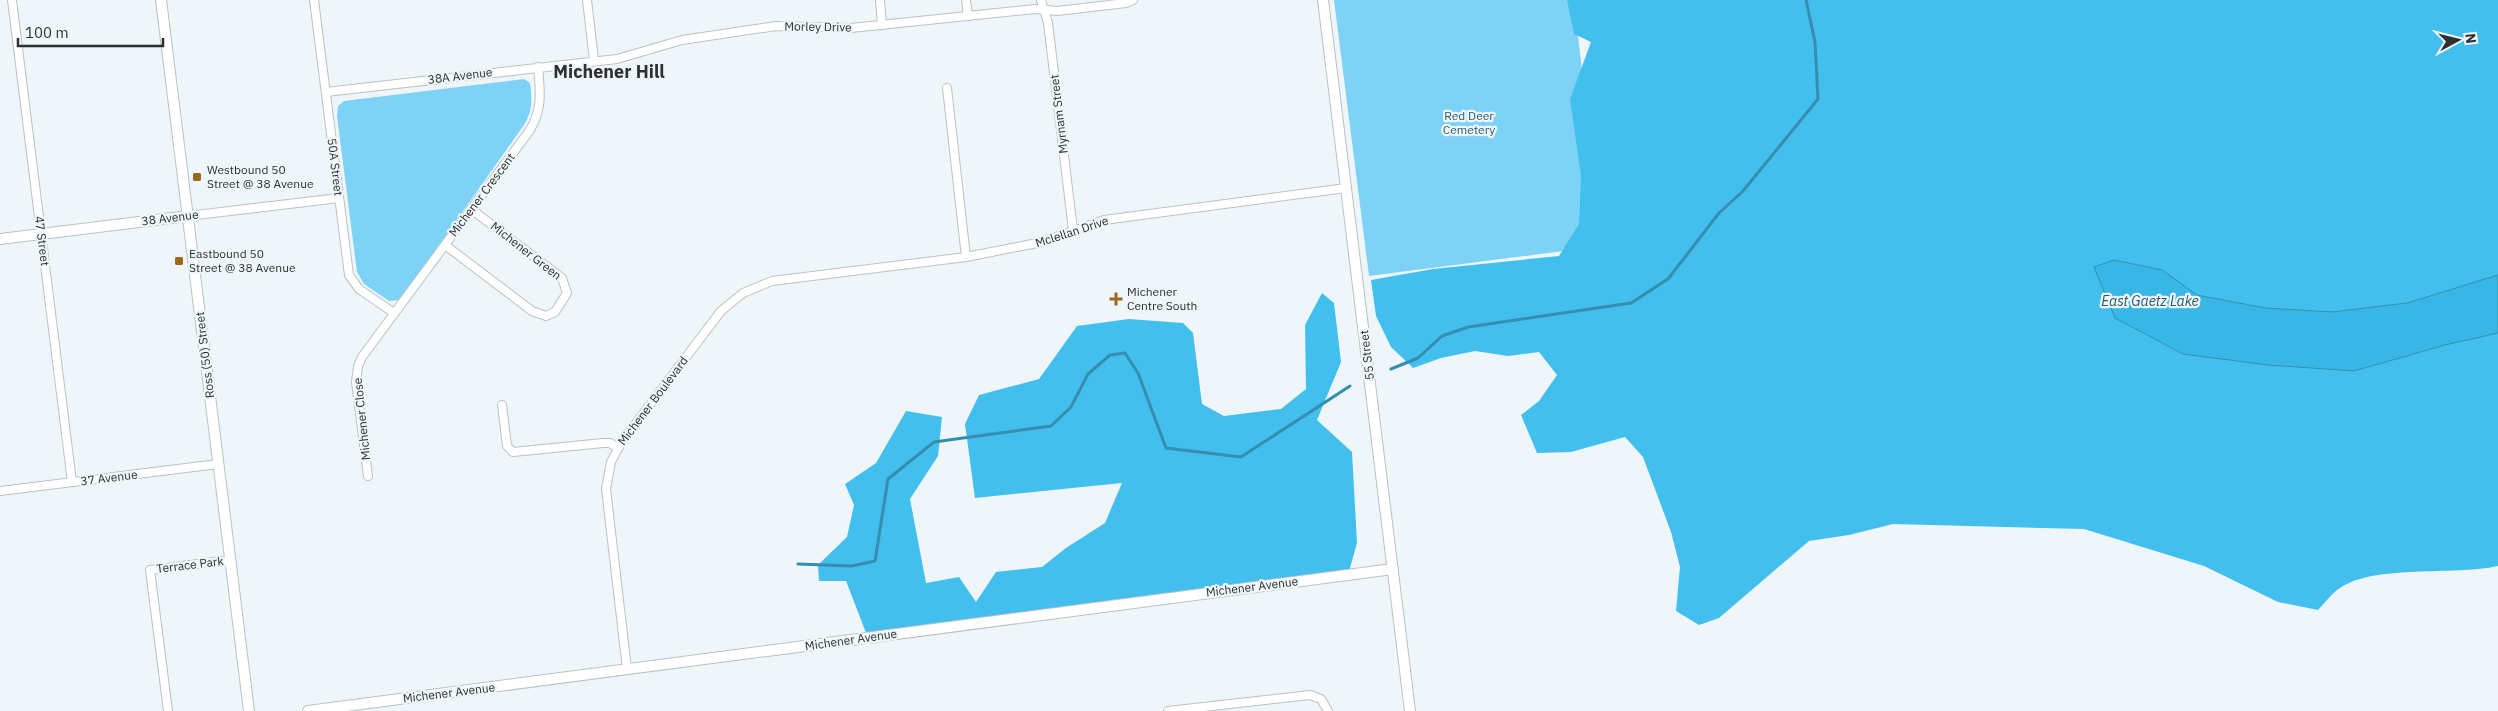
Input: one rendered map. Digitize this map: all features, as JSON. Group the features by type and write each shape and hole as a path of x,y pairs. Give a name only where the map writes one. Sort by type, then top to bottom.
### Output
{"street":[{"name":"47 Street","path":"12,0 72,482"},
{"name":"Ross (50) Street","path":"161,0 248,711"},
{"name":"50A Street","path":"314,0 349,275 359,289 394,313"},
{"path":"587,0 594,60"},
{"path":"880,0 882,25"},
{"path":"966,0 968,16"},
{"name":"Myrnam Street","path":"1040,0 1048,23 1073,230"},
{"name":"Morley Drive","path":"594,60 617,59 682,40 776,26 796,25 820,28 882,25 968,16 1086,8 1126,3 1134,0"},
{"name":"55 Street","path":"1323,0 1410,711"},
{"name":"38A Avenue","path":"326,92 594,60"},
{"name":"Michener Crescent","path":"394,313 535,121 541,100 538,67"},
{"path":"947,88 966,257"},
{"name":"Mclellan Drive","path":"882,267 966,257 1032,244 1112,219 1346,188"},
{"name":"38 Avenue","path":"0,239 339,198"},
{"name":"Michener Green","path":"445,245 537,314 551,315 566,297 567,287 562,278 471,209"},
{"name":"Michener Boulevard","path":"627,669 606,496 608,474 618,448 715,318 734,299 752,288 772,281 882,267"},
{"name":"Michener Close","path":"368,476 357,374 362,358 394,313"},
{"path":"502,405 507,446 511,451 607,443 618,448"},
{"name":"37 Avenue","path":"0,491 218,464"},
{"name":"Terrace Park","path":"168,711 150,570 230,560"},
{"name":"Michener Avenue","path":"308,711 1393,569"},
{"path":"1168,711 1304,695 1321,699 1328,711"}],"green space":[{"name":"Red Deer Cemetery","path":"1334,0 1574,0 1599,221 1564,251 1369,276"},
{"path":"524,79 530,83 531,99 529,114 524,125 403,296 399,300 389,301 364,284 357,272 337,116 338,106 344,101"}],"shaded area":[{"path":"1567,0 2498,0 2498,566 2480,569 2394,573 2373,576 2340,588 2318,610 2278,602 2204,566 2084,529 1893,524 1849,535 1809,541 1719,618 1699,625 1676,611 1680,567 1671,532 1643,457 1625,437 1571,452 1537,453 1521,415 1539,401 1557,375 1539,352 1508,356 1475,351 1441,358 1413,368 1391,347 1376,316 1371,280 1433,269 1559,256 1579,224 1581,176 1570,99 1591,42 1574,34"},
{"path":"1322,293 1334,303 1341,362 1317,420 1352,452 1357,543 1348,575 868,638 846,581 819,581 818,565 847,537 854,505 845,484 876,463 906,411 942,417 938,456 910,499 926,583 959,577 976,602 996,572 1042,567 1066,548 1105,523 1122,483 975,498 965,424 979,395 1039,379 1077,326 1129,319 1183,323 1193,333 1202,404 1224,416 1281,409 1306,389 1305,325"}],"water":[{"name":"East Gaetz Lake","path":"2114,260 2162,270 2197,295 2265,308 2332,312 2407,303 2498,275 2498,333 2445,345 2354,371 2268,365 2183,354 2115,318 2094,267"}],"waterway":[{"path":"1391,369 1418,358 1442,336 1468,327 1631,303 1668,279 1719,213 1743,191 1818,99 1815,42 1806,0"},
{"path":"798,564 852,566 875,561 888,479 934,442 1051,426 1071,407 1088,374 1110,355 1125,353 1138,373 1166,448 1241,457 1350,386"}],"place":[{"name":"Westbound 50 Street @ 38 Avenue","path":"197,177"},
{"name":"Eastbound 50 Street @ 38 Avenue","path":"179,261"},
{"name":"Michener Centre South","path":"1116,299"}],"district":[{"name":"Michener Hill","path":"609,72"}]}
